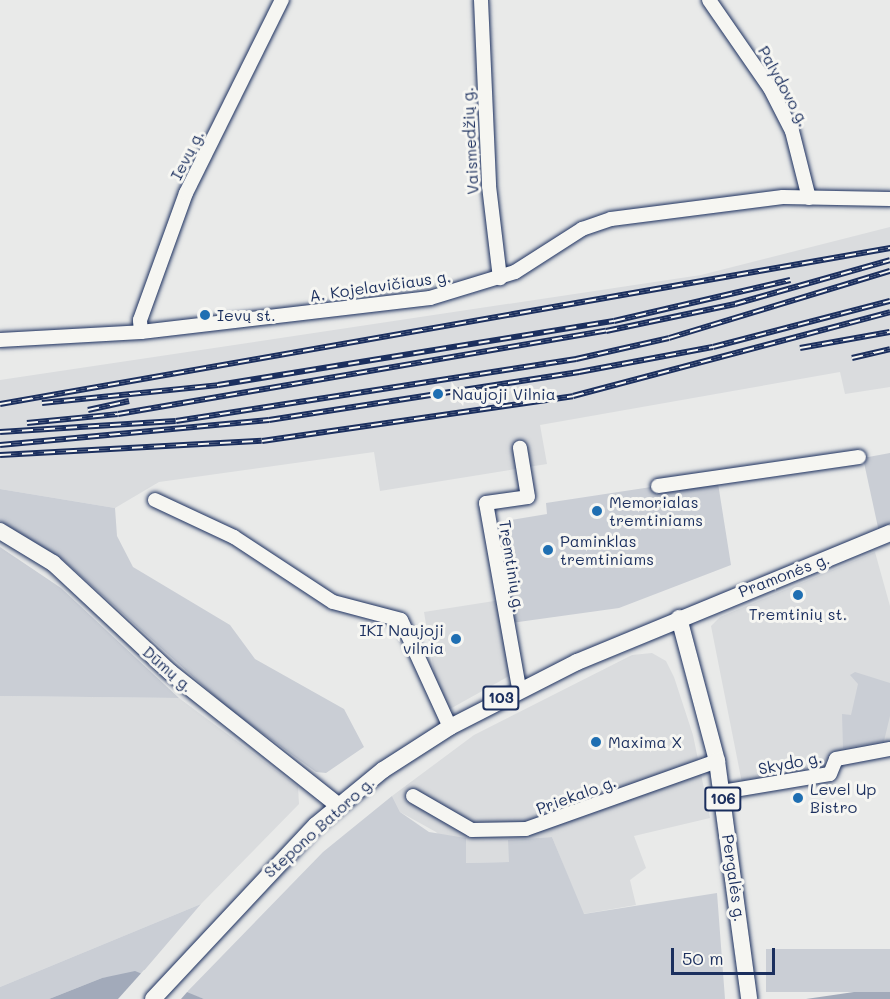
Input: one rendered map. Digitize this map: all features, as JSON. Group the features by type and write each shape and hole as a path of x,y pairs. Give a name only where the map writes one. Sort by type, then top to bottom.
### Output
{"main road":[{"name":"Dūmų g.","path":"0,531 52,563 170,672 339,805"},
{"name":"Pramonės g.","path":"679,618 890,534"},
{"name":"Stepono Batoro g.","path":"153,999 196,949 339,805 450,727 519,688 679,618"},
{"name":"Pergalės g.","path":"679,618 717,761 748,992"}],"street":[{"name":"Ievų g.","path":"141,332 140,320 186,193 282,0"},
{"name":"Vaismedžių g.","path":"481,0 489,186 500,278"},
{"name":"Palydovo g.","path":"709,0 770,88 792,131 809,198"},
{"name":"A. Kojelavičiaus g.","path":"0,340 141,332 430,298 500,278 603,221 809,198 890,199"},
{"name":"Tremtinių g.","path":"519,688 486,503 528,497 520,448"},
{"path":"658,486 859,457"},
{"path":"155,500 234,537 333,602 401,620 450,727"},
{"name":"Skydo g.","path":"722,792 830,774 836,759 890,749"},
{"name":"Priekalo g.","path":"413,796 472,830 526,829 717,761"}],"shaded area":[{"path":"890,227 890,387 845,394 840,372 540,425 547,464 380,491 374,452 159,482 115,508 0,489 0,380 701,275"},
{"path":"890,453 890,527 879,532 863,458"},
{"path":"717,477 731,565 619,608 511,623 493,523 547,514 546,503"},
{"path":"0,489 115,508 117,536 133,567 230,625 255,659 344,709 364,747 326,773 316,772 229,709 62,559 0,521"},
{"path":"0,547 61,588 179,698 0,696"},
{"path":"875,552 890,606 890,749 847,755 834,770 743,788 711,626 720,617"},
{"path":"507,599 520,670 441,714 424,612"},
{"path":"652,653 666,661 674,677 693,735 710,818 634,836 646,868 630,880 636,905 583,914 552,837 509,840 509,862 465,863 436,832 400,812 392,796 474,735 632,655"},
{"path":"855,672 890,683 890,716 884,741 843,748 842,714 851,715 858,684 850,675"},
{"path":"0,696 179,698 298,787 299,804 201,904 0,987"},
{"path":"392,796 400,812 429,832 466,838 466,863 509,862 508,840 552,837 584,914 717,893 725,999 204,999 186,993 323,852"},
{"path":"201,904 142,973 102,978 49,999 0,999 0,987"},
{"path":"766,949 890,949 890,992 766,992"}],"water":[{"path":"135,971 204,999 49,999 102,978"},
{"path":"854,992 890,992 890,999 806,999"}],"pier":[{"path":"144,970 188,991 181,999 118,999"}],"railway":[{"path":"0,404 890,248"},
{"path":"27,423 118,414 606,331 735,304 890,260"},
{"path":"0,432 176,421 576,359 669,338 890,271"},
{"path":"42,403 218,385 614,321 790,280"},
{"path":"0,445 269,420 579,372 713,347 890,301"},
{"path":"0,455 262,441 573,396 890,312"},
{"path":"800,348 890,332"},
{"path":"852,358 890,349"},
{"path":"88,410 129,401"}],"place":[{"name":"Ievų st.","path":"205,315"},
{"name":"Naujoji Vilnia","path":"438,394"},
{"name":"Memorialas tremtiniams","path":"597,511"},
{"name":"Paminklas tremtiniams","path":"548,550"},
{"name":"Tremtinių st.","path":"798,595"},
{"name":"IKI Naujoji vilnia","path":"456,639"},
{"name":"Maxima X","path":"596,742"},
{"name":"Level Up Bistro","path":"798,798"}]}
